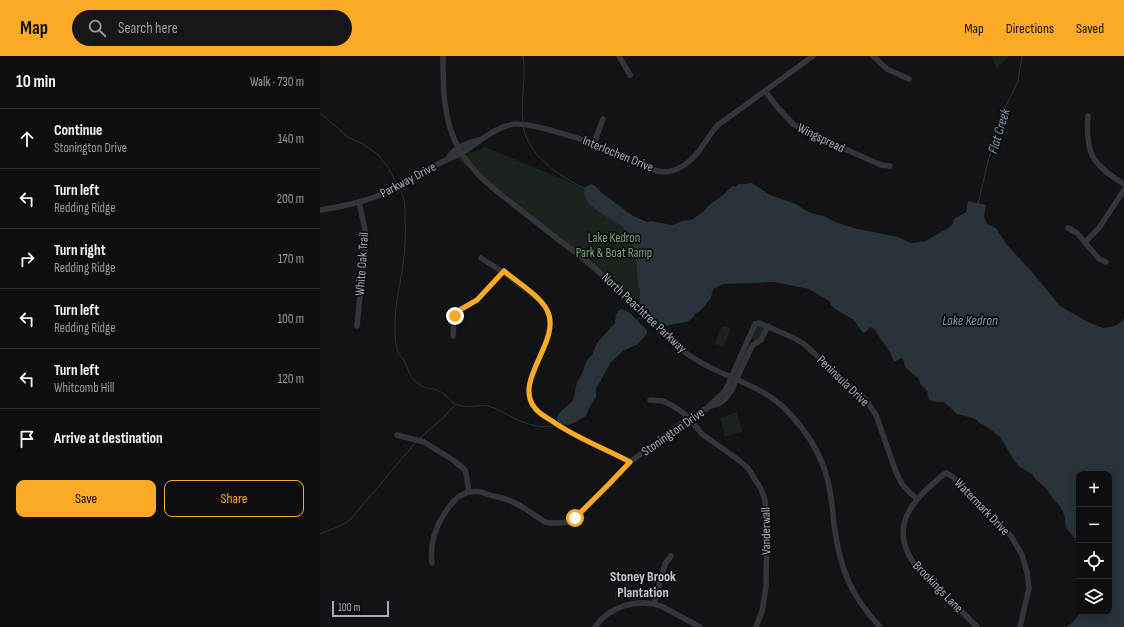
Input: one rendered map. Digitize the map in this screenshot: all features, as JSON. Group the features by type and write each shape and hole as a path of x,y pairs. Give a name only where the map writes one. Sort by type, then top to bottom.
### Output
{"street":[{"name":"North Peachtree Parkway","path":"443,56 444,88 448,122 453,138 460,151 478,175 501,196 588,262 683,351 705,366 762,391 781,405 812,442 820,457 827,478 840,556 846,575 865,609 880,627"},
{"path":"619,56 630,75"},
{"name":"Interlochen Drive","path":"460,151 476,144 492,132 501,128 513,124 524,124 594,143 648,168 664,172 676,170 694,157 718,125 813,56"},
{"path":"873,56 887,68 909,79"},
{"name":"Wingspread","path":"765,91 793,124 880,165 890,166"},
{"path":"1088,116 1087,137 1091,153 1105,172 1124,184"},
{"path":"594,143 604,119"},
{"name":"Parkway Drive","path":"320,210 341,207 378,197 399,187 460,151"},
{"path":"1085,242 1099,228 1124,190"},
{"name":"White Oak Trail","path":"357,326 366,235 359,202"},
{"path":"1068,228 1077,233 1098,259 1106,262"},
{"path":"481,258 504,271 538,298 547,310 550,318 550,330 530,383 530,395 532,404 536,410 558,426 581,439 610,451 630,462"},
{"path":"453,336 454,321 458,311 477,300 504,271"},
{"path":"730,377 755,324 759,322 768,326 762,340 752,346 737,380"},
{"name":"Peninsula Drive","path":"768,326 804,344 866,400 876,415 896,472 902,484 917,499"},
{"path":"746,344 752,346"},
{"name":"Stonington Drive","path":"709,407 723,393 730,377"},
{"name":"Stonington Drive","path":"469,492 481,492 507,499 550,524 569,522 604,490 630,462 689,418 726,399 737,380"},
{"name":"Vanderwall","path":"650,400 663,401 673,406 689,418 702,434 748,468 761,489 766,509 767,528 765,596 762,611 756,627"},
{"path":"398,434 432,446 464,469 467,477 469,492 454,500 447,508 437,527 433,537 431,553 432,563"},
{"name":"Watermark Drive","path":"917,499 943,475 946,473 949,474 1011,536 1022,555 1027,572 1028,588 1020,627"},
{"name":"Brookings Lane","path":"917,499 908,512 904,526 903,537 907,552 913,562 977,627"},
{"path":"654,604 665,564 671,556"},
{"path":"595,627 608,614 618,608 635,604 654,604 661,606 700,627"}],"green space":[{"name":"Flat Creek","path":"992,56 1010,56 996,68"},
{"name":"Lake Kedron Park & Boat Ramp","path":"485,147 591,191 638,221 646,299 627,300 458,159"},
{"path":"760,325 764,329 762,338 755,341 751,337 756,326"},
{"path":"724,326 730,328 730,330 724,346 721,346 715,342 722,327"},
{"path":"737,413 742,432 725,436 720,418"},
{"path":"615,592 625,592 624,599 615,599"}],"water":[{"name":"Lake Kedron","path":"752,183 770,195 796,204 811,213 824,216 837,223 898,237 911,243 926,241 948,228 953,224 954,219 966,212 968,201 986,205 984,217 987,224 996,228 1007,245 1033,273 1060,306 1086,321 1103,328 1114,326 1120,323 1124,318 1124,627 1066,627 1074,621 1078,615 1112,615 1112,471 1076,471 1076,542 1067,529 1065,517 1059,505 1047,489 1036,480 1032,474 1020,467 1000,437 973,418 957,414 944,402 929,400 927,391 920,383 919,379 905,367 903,359 901,358 894,361 874,329 870,327 864,333 862,332 854,320 835,309 829,301 809,289 775,282 723,284 713,289 711,298 692,319 686,322 664,326 643,312 640,307 640,291 636,258 629,234 624,228 595,209 589,203 585,196 584,188 591,184 595,186 633,216 647,222 651,221 672,225 693,219 732,186 735,187 739,184"},
{"path":"620,309 634,317 645,328 647,334 638,344 623,351 611,362 596,389 596,397 586,416 568,425 560,424 557,422 557,417 560,412 573,401 577,382 587,360 592,355 597,343 615,323 616,314"}],"waterway":[{"path":"523,56 523,121"},
{"name":"Flat Creek","path":"978,204 988,161 1003,112 1018,81 1022,56"},
{"path":"320,113 348,137 363,144 377,154 388,167 397,184"},
{"path":"523,126 526,137 538,156 555,171 584,188"},
{"path":"400,189 403,196 405,211 405,247 395,317 395,338 399,355 406,364 412,378 423,387 442,392 458,405 466,407 488,406 531,425 543,427 554,426"},
{"path":"637,320 641,316"},
{"path":"420,438 455,405"},
{"path":"320,534 340,526 350,520 416,442"}],"district":[{"name":"Stoney Brook Plantation","path":"643,584"}],"route":[{"path":"455,316 458,311 477,300 504,271 544,304 550,318 550,326 530,383 529,388 532,404 540,413 565,430 630,462 575,518"}]}
